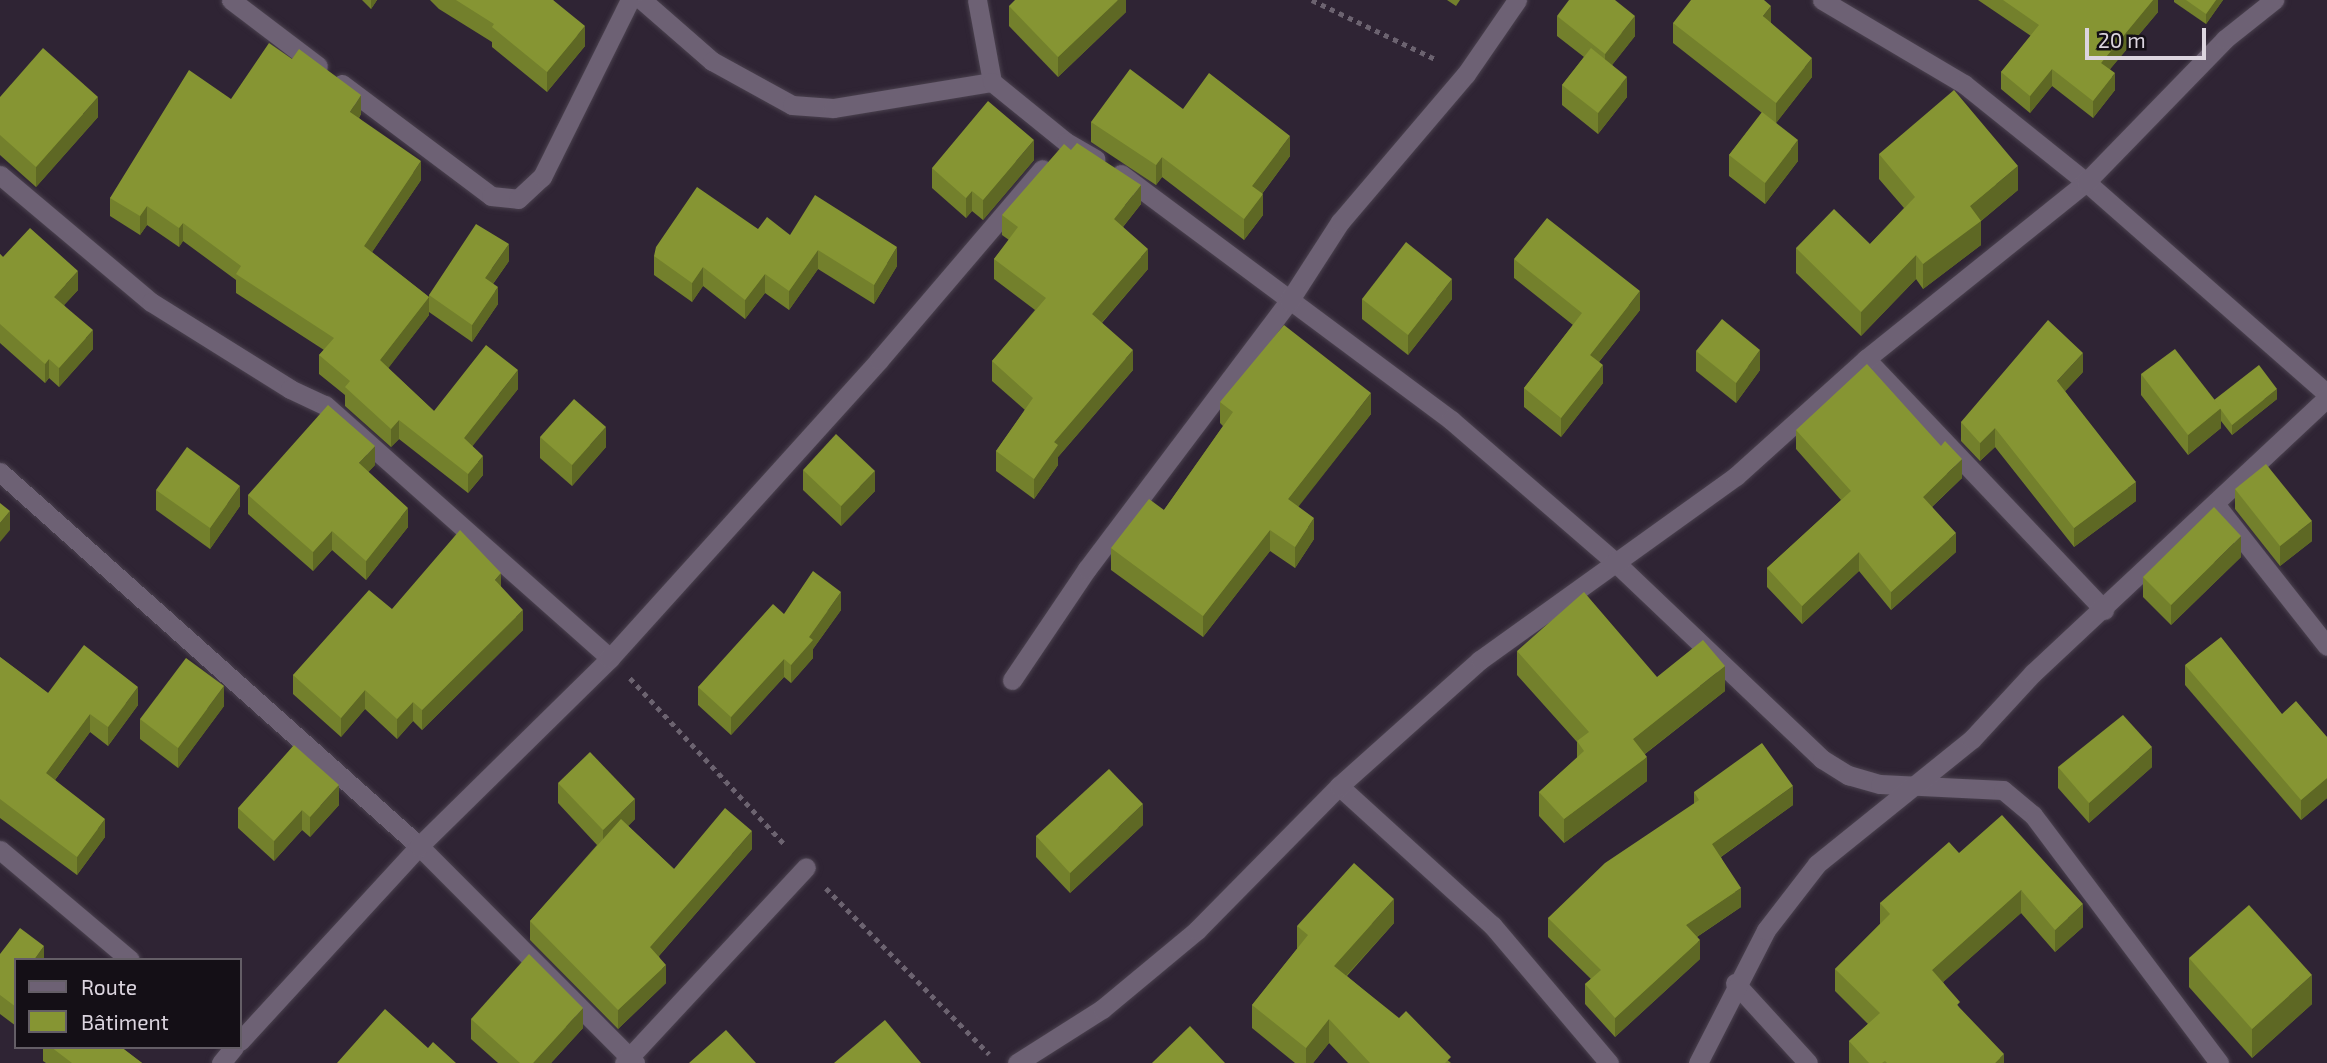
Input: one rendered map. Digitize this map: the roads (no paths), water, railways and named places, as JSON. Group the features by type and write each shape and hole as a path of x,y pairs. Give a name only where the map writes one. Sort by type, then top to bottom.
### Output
{"street":[{"path":"230,0 491,196 517,199 542,177 630,0"},
{"path":"642,0 712,61 792,106 833,108 992,82"},
{"path":"977,0 992,82 1066,142 1119,173 1451,420 1615,562 1822,759 1848,775 1910,788 2003,790 2033,815 2219,1063"},
{"path":"1012,680 1087,569 1289,301 1340,222 1466,74 1517,0"},
{"path":"1698,1063 1735,983 1766,930 1817,864 1972,739 2033,673 2216,505 2327,396 2086,182 1964,84 1822,0"},
{"path":"1017,1063 1102,1009 1197,930 1339,786 1480,660 1737,475 1866,359 2086,182 2225,39 2274,0"},
{"path":"242,1037 419,846 610,658 879,360 1066,142"},
{"path":"0,175 151,302 289,389 325,405 610,658"},
{"path":"1866,359 2104,610"},
{"path":"0,472 419,846 629,1061 806,867"},
{"path":"2216,505 2327,646"},
{"path":"1339,786 1492,925 1609,1063"},
{"path":"0,850 128,958"},
{"path":"1735,983 1808,1063"}]}
